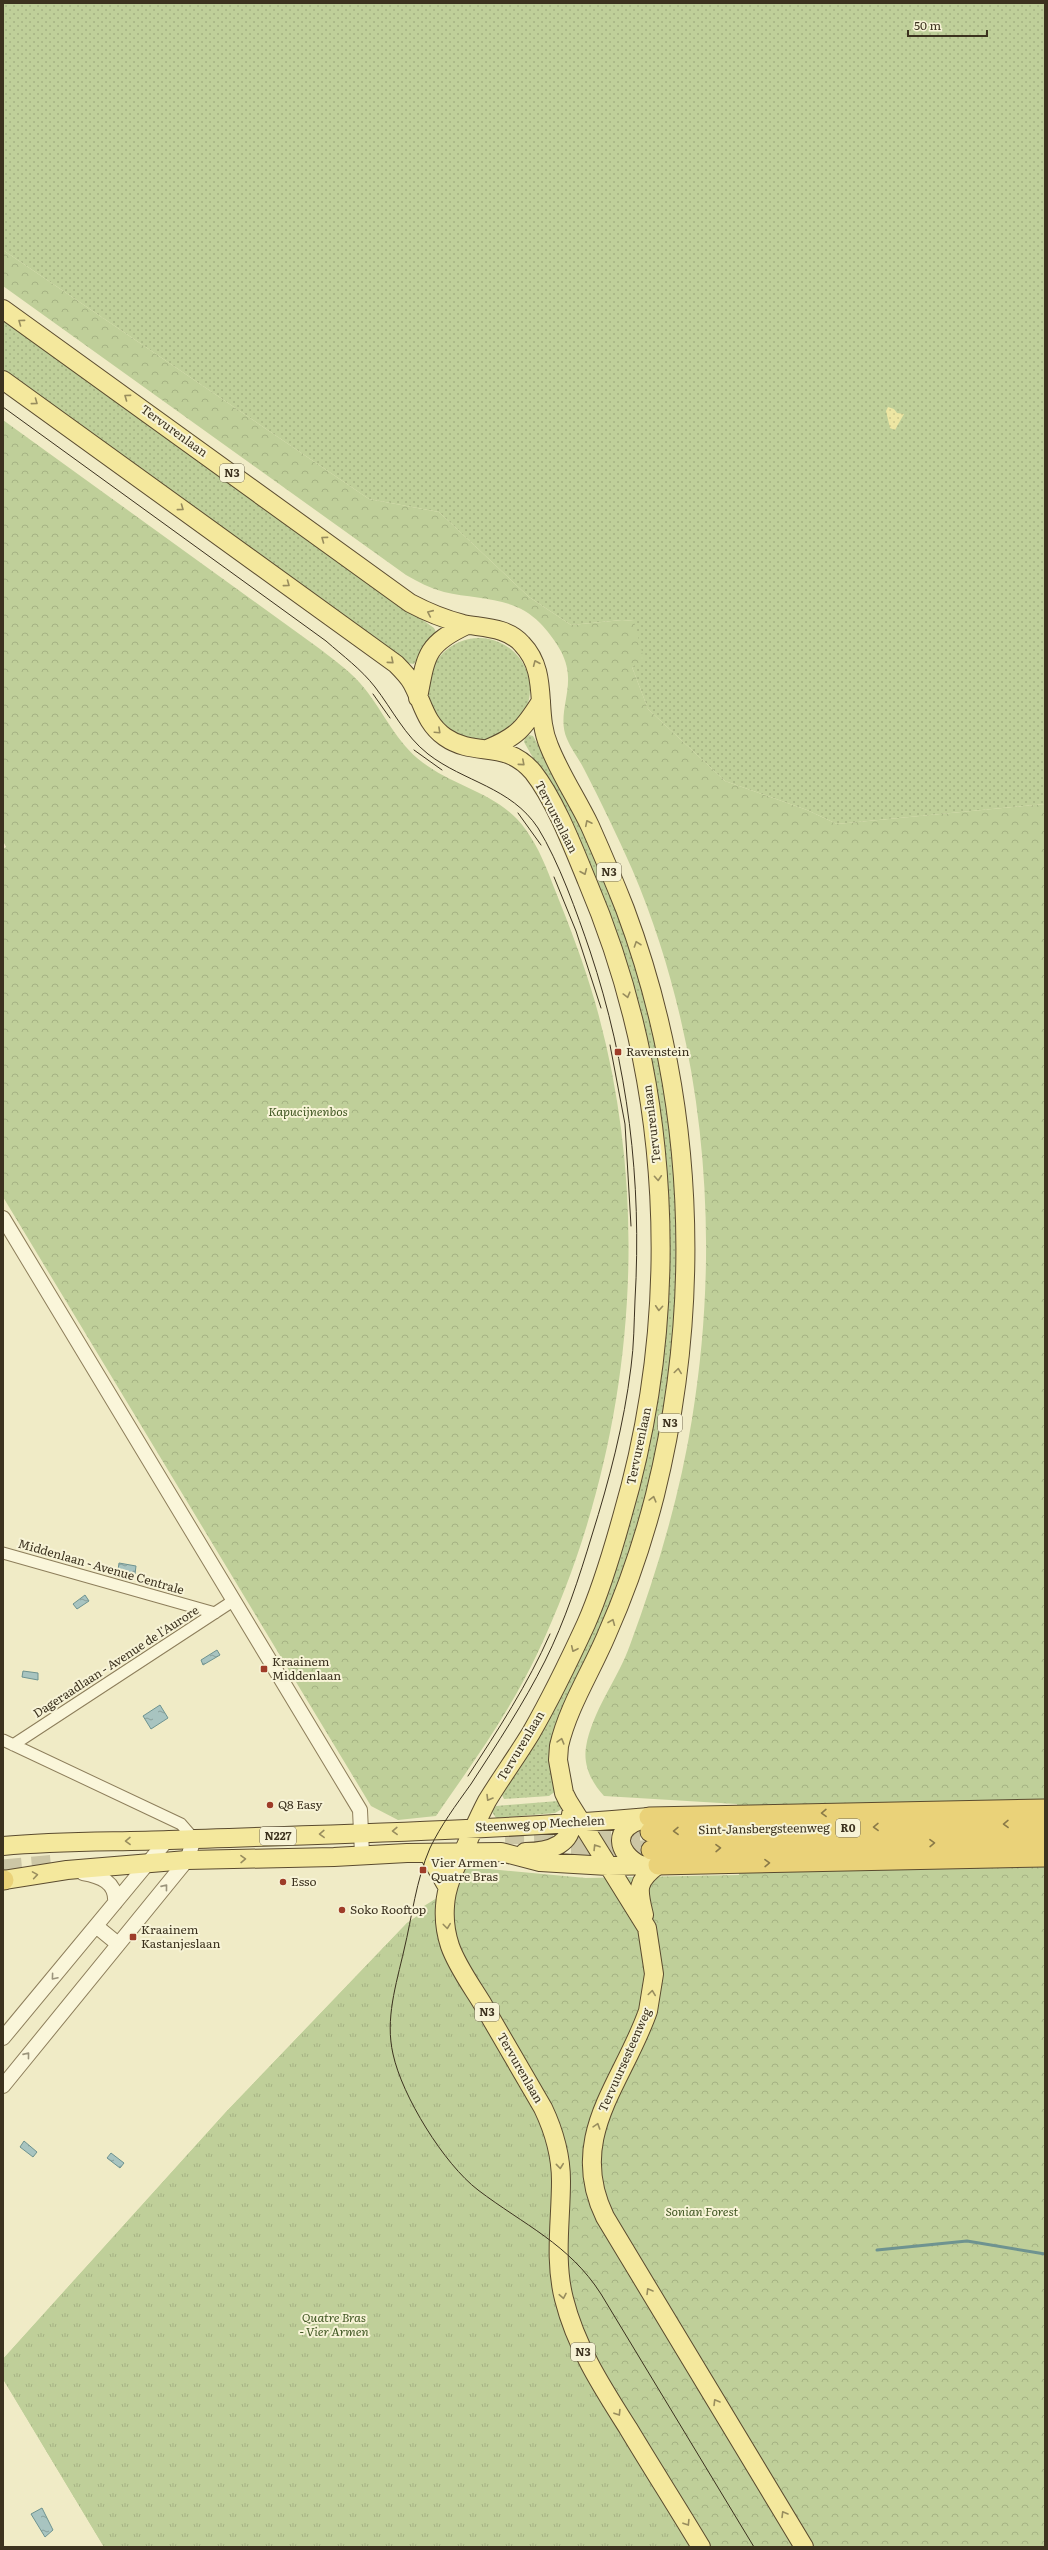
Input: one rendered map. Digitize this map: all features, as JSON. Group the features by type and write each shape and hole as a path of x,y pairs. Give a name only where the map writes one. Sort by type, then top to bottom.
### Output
{"highway":[{"path":"650,1846 1045,1808"},
{"name":"Sint-Jansbergsteenweg","path":"650,1846 1045,1824"},
{"name":"Sint-Jansbergsteenweg","path":"650,1846 1045,1841"},
{"path":"650,1846 1045,1857"}],"main road":[{"name":"Tervurenlaan","path":"3,309 410,603 430,614 467,625 503,631 520,640 532,655 538,669 544,735 589,826 624,908 644,964 665,1045 677,1115 686,1231 683,1331 672,1415 654,1496 632,1573 560,1740 558,1760 564,1793 577,1823"},
{"name":"Tervurenlaan","path":"3,380 379,651 410,680 425,715 441,734 451,741 468,747 507,752 520,760 534,773 568,836 603,917 622,974 646,1074 654,1120 661,1242 658,1330 648,1412 632,1483 609,1561 587,1620 557,1683 532,1730 489,1798 473,1827 448,1888 445,1916 451,1948 543,2108 552,2128 557,2145 561,2180 559,2269 563,2297 573,2332 595,2376 701,2547"},
{"path":"418,698 422,672 430,652 442,638 467,625"},
{"path":"487,749 518,733 531,718 541,701"},
{"name":"Steenweg op Mechelen","path":"361,1832 577,1823 650,1846"},
{"name":"N227","path":"501,1852 542,1852 553,1849 562,1842 577,1823"},
{"name":"Tervuursesteenweg","path":"577,1823 608,1866 647,1928 653,1956 653,1995 643,2026 600,2118 592,2149 590,2164 594,2188 605,2217 804,2547"},
{"name":"N227","path":"3,1846 43,1842 167,1840 361,1832"},
{"path":"647,1928 639,1895 639,1884 647,1873 650,1846"},
{"name":"Steenweg op Mechelen","path":"428,1853 501,1852 540,1862 608,1866 650,1846"},
{"path":"428,1853 448,1888"},
{"name":"N227","path":"3,1880 67,1870 149,1862 428,1853"}],"street":[{"path":"3,1218 360,1810 362,1854"},
{"name":"Middenlaan - Avenue Centrale","path":"3,1553 215,1613"},
{"name":"Dageraadlaan - Avenue de l'Aurore","path":"13,1745 233,1600"},
{"path":"3,1740 181,1824 194,1839 187,1860 3,2086"},
{"path":"3,2038 167,1840"},
{"path":"67,1870 104,1878 114,1891 115,1903"},
{"path":"96,1926 118,1944"}],"green space":[{"path":"3,3 1045,3 1045,804 837,824 807,810 725,781 648,709 632,667 634,621 622,620 571,625 529,597 439,512 369,499 3,250"},
{"name":"Sonian Forest","path":"3,250 369,499 439,512 529,597 571,625 622,620 634,621 644,660 632,667 648,709 725,781 807,810 837,824 1045,804 1045,2547 104,2547 3,2379 3,2359 226,2112 407,1923 422,1913 424,1906 458,1885 467,1867 586,1878 739,1875 737,1804 604,1796 592,1780 586,1761 585,1754 589,1734 599,1708 625,1658 649,1590 667,1533 681,1476 692,1419 701,1350 706,1280 705,1210 701,1140 691,1070 676,1001 657,934 632,869 603,806 564,731 568,677 566,662 563,655 555,641 540,623 530,614 519,608 495,600 444,592 424,585 406,575 3,286"},
{"path":"3,319 434,628 436,632 423,648 414,664 407,663 3,372"},
{"name":"Kapucijnenbos","path":"3,420 320,649 344,668 360,683 372,698 405,746 422,762 435,771 504,807 526,830 535,844 549,874 591,988 614,1083 625,1165 629,1249 625,1332 613,1415 595,1496 570,1576 538,1652 516,1695 503,1716 477,1757 436,1816 398,1820 371,1806 3,1197 3,849 6,847 3,841"},
{"path":"479,638 499,642 507,646 515,653 522,661 526,669 530,689 526,709 522,717 515,725 507,732 499,736 479,740 459,736 451,732 443,725 436,717 432,709 428,689 432,669 436,661 443,653 451,646 459,642"},
{"path":"529,735 533,736 575,810 630,942 655,1036 675,1162 677,1316 656,1460 627,1564 550,1762 556,1791 549,1796 504,1799 502,1795 535,1742 651,1426 657,1105 548,784 524,742 525,738"},
{"path":"558,1801 562,1809 555,1813 496,1818 492,1812 496,1806"},
{"name":"Quatre Bras - Vier Armen","path":"422,1913 539,2115 553,2167 554,2289 558,2312 576,2358 690,2547 104,2547 3,2379 3,2359 226,2112 407,1923"}],"sand":[{"path":"888,407 894,409 897,413 904,414 895,430 890,428 886,411"}],"water":[{"path":"119,1563 136,1566 135,1574 118,1570"},
{"path":"85,1595 89,1601 77,1609 73,1604"},
{"path":"217,1650 220,1655 203,1665 201,1660"},
{"path":"23,1671 38,1673 38,1680 22,1677"},
{"path":"160,1705 168,1718 151,1729 143,1716"},
{"path":"24,2141 37,2152 33,2157 20,2147"},
{"path":"111,2153 124,2163 120,2168 107,2158"},
{"path":"42,2508 53,2530 45,2537 31,2514"}],"waterway":[{"path":"877,2250 967,2241 1045,2254"}],"tunnel":[{"path":"505,1835 650,1832"},
{"path":"542,1849 651,1850"},
{"path":"3,1869 57,1864"}],"tram line":[{"path":"3,407 326,641 370,680 412,739 428,754 442,764 501,794 527,814 546,841 567,888 585,936 603,994 614,1037 623,1080 634,1167 637,1256 632,1359 628,1388 610,1473 582,1567 559,1630 537,1677 519,1708 471,1784 444,1823 425,1860 392,2002 390,2028 391,2041 393,2054 405,2089 426,2128 452,2164 478,2190 560,2248 575,2262 601,2294 754,2547"},
{"path":"373,694 390,718"},
{"path":"414,750 442,770"},
{"path":"518,813 541,845"},
{"path":"554,877 576,931 601,1008"},
{"path":"610,1045 625,1124 631,1226"},
{"path":"468,1776 522,1689 550,1634"}],"place":[{"name":"Ravenstein","path":"618,1052"},
{"name":"Kraainem Middenlaan","path":"264,1669"},
{"name":"Q8 Easy","path":"270,1805"},
{"name":"Vier Armen - Quatre Bras","path":"423,1870"},
{"name":"Esso","path":"283,1882"},
{"name":"Soko Rooftop","path":"342,1910"},
{"name":"Kraainem Kastanjeslaan","path":"133,1937"}]}
